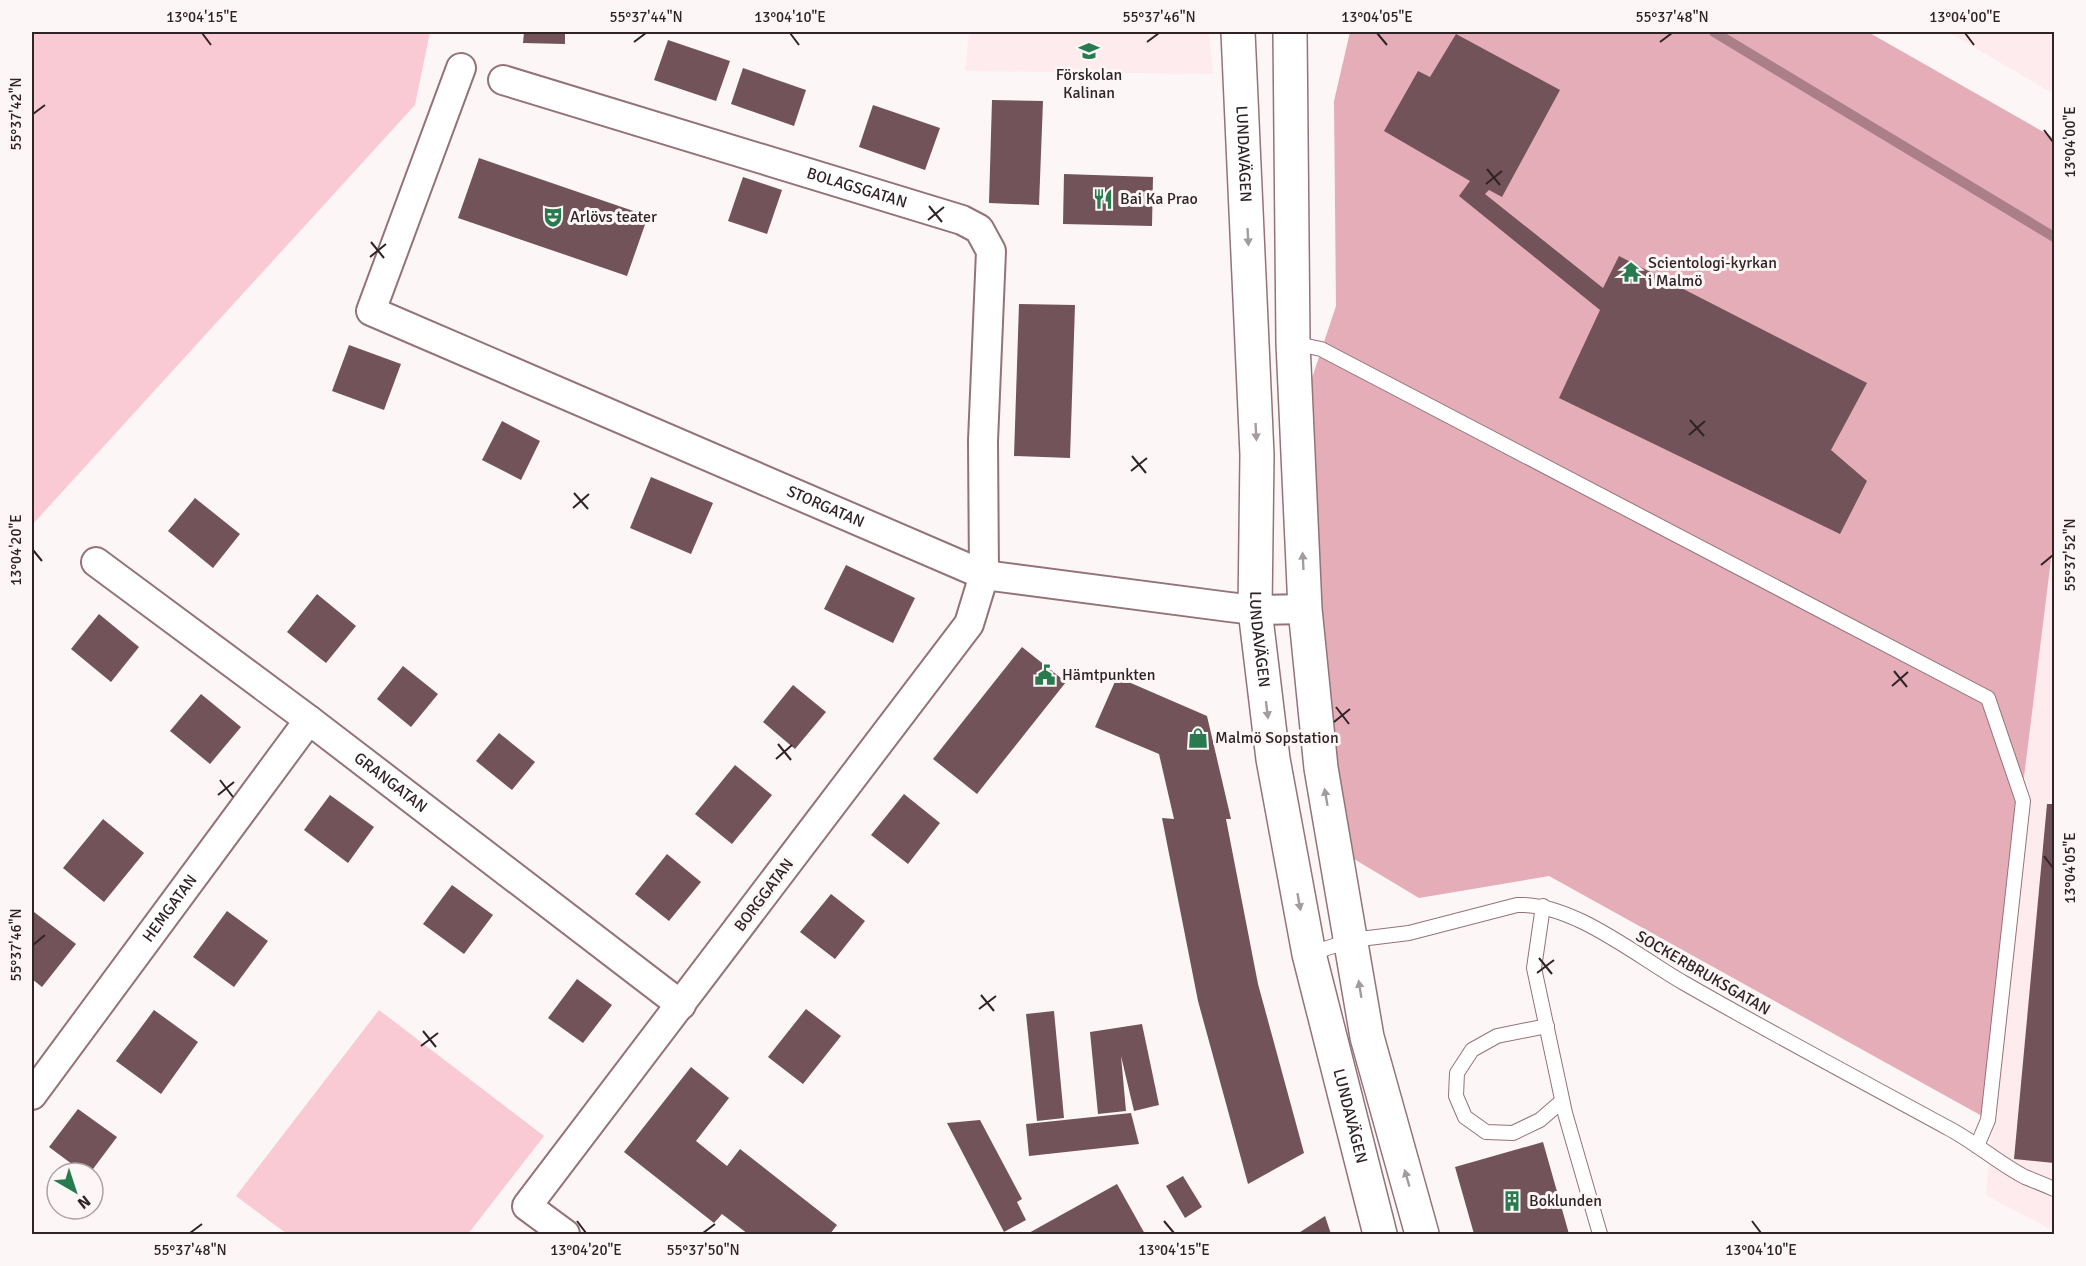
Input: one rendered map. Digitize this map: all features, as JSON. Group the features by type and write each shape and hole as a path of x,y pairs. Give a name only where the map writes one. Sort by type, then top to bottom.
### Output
{"main road":[{"name":"LUNDAVÄGEN","path":"1238,32 1257,455 1255,610 1273,759 1309,954 1380,1234"},
{"path":"1290,32 1293,343 1305,609 1321,768 1367,1036 1422,1234"}],"street":[{"name":"STORGATAN","path":"461,68 371,311 984,575 1255,610 1305,609"},
{"name":"BOLAGSGATAN","path":"503,80 962,219 979,229 992,251 983,441 984,575"},
{"name":"GRANGATAN","path":"96,562 309,720 681,1005"},
{"name":"BORGGATAN","path":"565,1234 527,1206 969,624 984,575"},
{"name":"HEMGATAN","path":"32,1095 309,720"}],"lane":[{"path":"1293,343 1321,349 1332,354 1988,698 2023,801 1988,1119 1977,1146"},
{"name":"SOCKERBRUKSGATAN","path":"1309,954 1352,940 1409,933 1517,905 1543,906 1569,915 1607,936 1683,982 1956,1132 2024,1176 2055,1189"},
{"path":"1543,906 1534,968 1562,1101 1600,1234"},
{"path":"1547,1026 1497,1036 1472,1050 1457,1073 1456,1096 1465,1117 1486,1132 1513,1134 1540,1120 1562,1101"}],"shaded area":[{"path":"32,32 430,32 415,105 32,525"},
{"name":"Förskolan Kalinan","path":"969,32 1209,32 1213,74 965,71"},
{"path":"1350,32 1868,32 2054,138 2054,535 1982,1116 1549,876 1419,898 1354,859 1331,762 1307,393 1336,306 1334,101"},
{"path":"1948,32 2054,32 2054,94"},
{"path":"2054,427 2054,1231 1986,1195"},
{"path":"379,1010 544,1136 468,1234 287,1234 236,1196"}],"building":[{"path":"524,32 565,32 565,44 523,43"},
{"name":"Scientologi-kyrkan i Malmö","path":"1456,34 1560,90 1502,197 1489,190 1485,194 1603,288 1619,256 1867,383 1831,450 1867,481 1840,534 1559,398 1600,310 1459,196 1470,181 1384,131 1418,71 1430,77"},
{"path":"668,40 730,61 716,101 654,80"},
{"path":"743,68 806,90 794,126 731,104"},
{"path":"992,100 1043,101 1039,205 989,203"},
{"path":"873,105 940,128 925,170 859,147"},
{"name":"Arlövs teater","path":"479,158 648,216 627,276 458,218"},
{"path":"1064,174 1153,177 1152,226 1063,224"},
{"path":"743,177 782,190 767,234 728,221"},
{"path":"1019,304 1075,305 1070,458 1014,456"},
{"path":"349,345 401,364 384,410 332,391"},
{"path":"502,421 540,441 521,480 482,460"},
{"path":"651,477 713,503 691,554 630,528"},
{"path":"195,498 240,534 213,568 168,531"},
{"path":"846,565 915,598 893,643 824,609"},
{"path":"317,594 356,626 326,663 287,632"},
{"path":"99,614 139,647 111,682 71,649"},
{"path":"1022,647 1066,682 977,794 933,759"},
{"path":"403,666 438,694 411,727 377,699"},
{"path":"1117,677 1207,716 1231,819 1226,819 1258,984 1304,1153 1248,1184 1198,1001 1162,818 1174,819 1159,754 1095,727"},
{"path":"793,685 826,712 795,749 763,722"},
{"path":"201,694 241,727 210,764 170,731"},
{"path":"499,733 535,762 512,790 476,761"},
{"path":"735,765 772,795 732,844 695,814"},
{"path":"904,794 940,823 908,864 871,835"},
{"path":"330,795 374,827 348,863 304,830"},
{"path":"2047,804 2054,804 2054,1163 2014,1159"},
{"path":"103,819 144,853 104,902 63,868"},
{"path":"667,854 701,882 669,921 635,894"},
{"path":"452,885 493,915 464,954 423,924"},
{"path":"831,894 865,921 835,959 800,932"},
{"path":"227,911 268,941 234,987 193,957"},
{"path":"34,912 76,944 42,987 32,979 32,915"},
{"path":"577,979 612,1005 583,1043 548,1018"},
{"path":"806,1009 841,1036 803,1084 768,1057"},
{"path":"154,1010 198,1042 161,1094 116,1061"},
{"path":"1054,1011 1064,1118 1037,1121 1026,1014"},
{"path":"1142,1024 1159,1105 1134,1111 1121,1056 1126,1111 1098,1114 1090,1032"},
{"path":"691,1067 729,1098 696,1141 727,1166 740,1149 837,1225 830,1234 748,1234 722,1214 714,1223 624,1152"},
{"path":"78,1109 117,1137 99,1161 68,1161 49,1147"},
{"path":"1131,1113 1139,1144 1029,1156 1026,1124"},
{"path":"980,1120 1022,1199 1017,1202 1026,1220 1004,1232 947,1123"},
{"name":"Boklunden","path":"1543,1142 1569,1234 1474,1234 1455,1167"},
{"path":"1183,1176 1202,1207 1185,1218 1166,1186"},
{"path":"1117,1184 1145,1234 1027,1234"},
{"path":"1325,1216 1331,1234 1297,1234"}],"waterway":[{"path":"1714,32 2054,237"}],"place":[{"name":"Förskolan Kalinan","path":"1089,51"},
{"name":"Bai Ka Prao","path":"1103,199"},
{"name":"Arlövs teater","path":"553,217"},
{"name":"Scientologi-kyrkan i Malmö","path":"1631,272"},
{"name":"Hämtpunkten","path":"1045,675"},
{"name":"Malmö Sopstation","path":"1198,738"},
{"name":"Boklunden","path":"1512,1201"}]}
